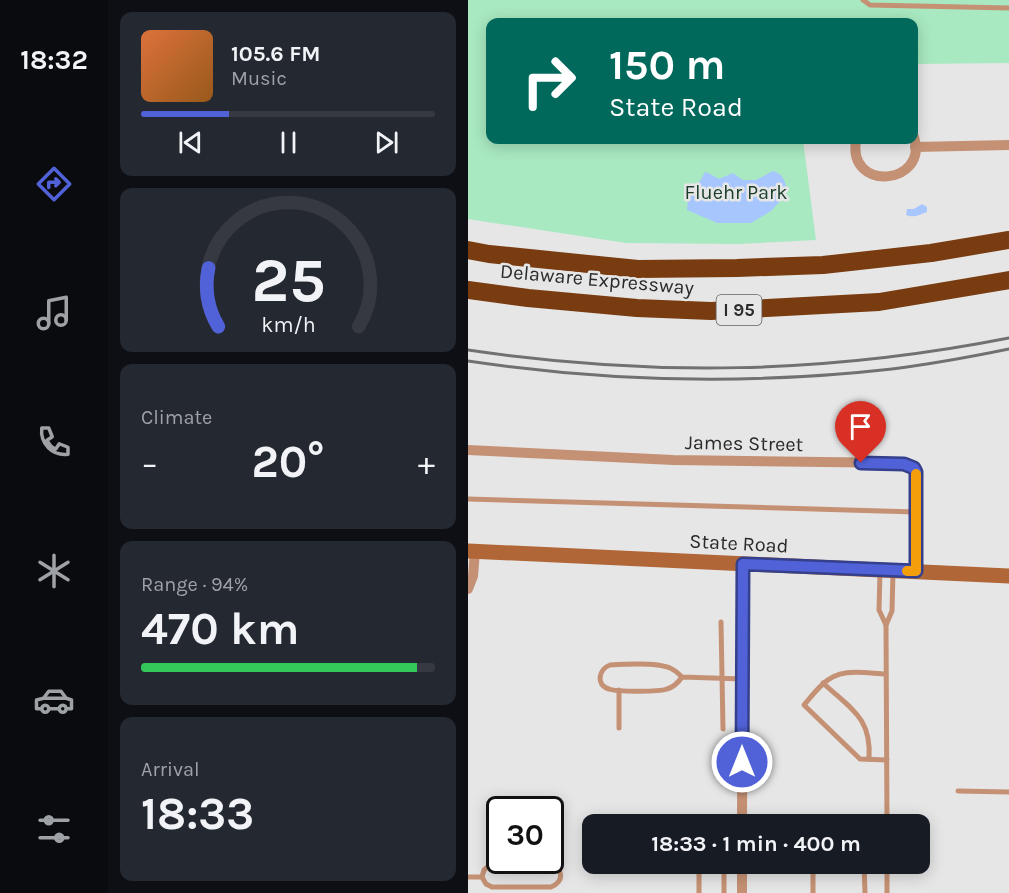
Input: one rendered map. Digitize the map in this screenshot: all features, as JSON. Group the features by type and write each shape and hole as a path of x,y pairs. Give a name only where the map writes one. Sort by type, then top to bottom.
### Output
{"highway":[{"name":"Delaware Expressway","path":"468,250 638,268 732,268 823,265 931,253 1009,240"},
{"name":"Delaware Expressway","path":"468,290 627,307 711,311 879,302 1009,280"}],"main road":[{"name":"State Road","path":"471,551 1009,576"}],"street":[{"path":"918,142 1009,145"},
{"path":"856,144 856,153 861,165 870,173 882,177 895,176 906,170 913,160 914,144"},
{"name":"James Street","path":"468,450 673,460 904,464 914,468 916,472 916,571"},
{"path":"468,589 473,576 471,551"},
{"path":"742,814 743,564"},
{"path":"742,874 742,893"}],"lane":[{"path":"863,0 870,5 1009,8"},
{"path":"468,499 916,512"},
{"path":"887,570 892,611 886,625 887,814"},
{"path":"886,625 879,610 887,570"},
{"path":"721,622 723,729"},
{"path":"682,677 673,687 665,690 619,690 608,689 601,684 600,672 610,665 659,665 668,666 682,677 743,679"},
{"path":"886,674 842,673 823,683 804,705 860,759 887,760"},
{"path":"823,683 861,718 868,731 869,759"},
{"path":"619,690 619,728"},
{"path":"958,791 1009,792"},
{"path":"550,865 557,867 561,873 560,880 542,890 492,887 486,884 482,877 484,870 490,866 550,865"},
{"path":"699,874 699,893"},
{"path":"724,874 724,893"},
{"path":"813,874 813,893"},
{"path":"864,874 865,893"},
{"path":"887,874 887,893"},
{"path":"468,877 482,877"}],"green space":[{"name":"Fluehr Park","path":"468,0 1009,0 1009,63 918,64 918,18 486,18 486,144 804,144 816,240 738,244 626,243 468,219"}],"water":[{"path":"773,171 783,177 787,189 782,199 771,211 751,223 717,223 687,210 689,188 700,181 705,172 719,179 733,173 743,180 756,180"},
{"path":"922,204 927,207 927,212 914,216 906,215 907,209 914,209"}],"railway":[{"path":"468,350 604,365 739,368 873,359 1009,338"},
{"path":"468,361 627,377 733,379 892,369 1009,349"}],"slow traffic":[{"path":"907,571 916,571 916,474"}],"route":[{"path":"742,762 743,564 916,571 916,472 914,468 904,464 861,463"}]}
